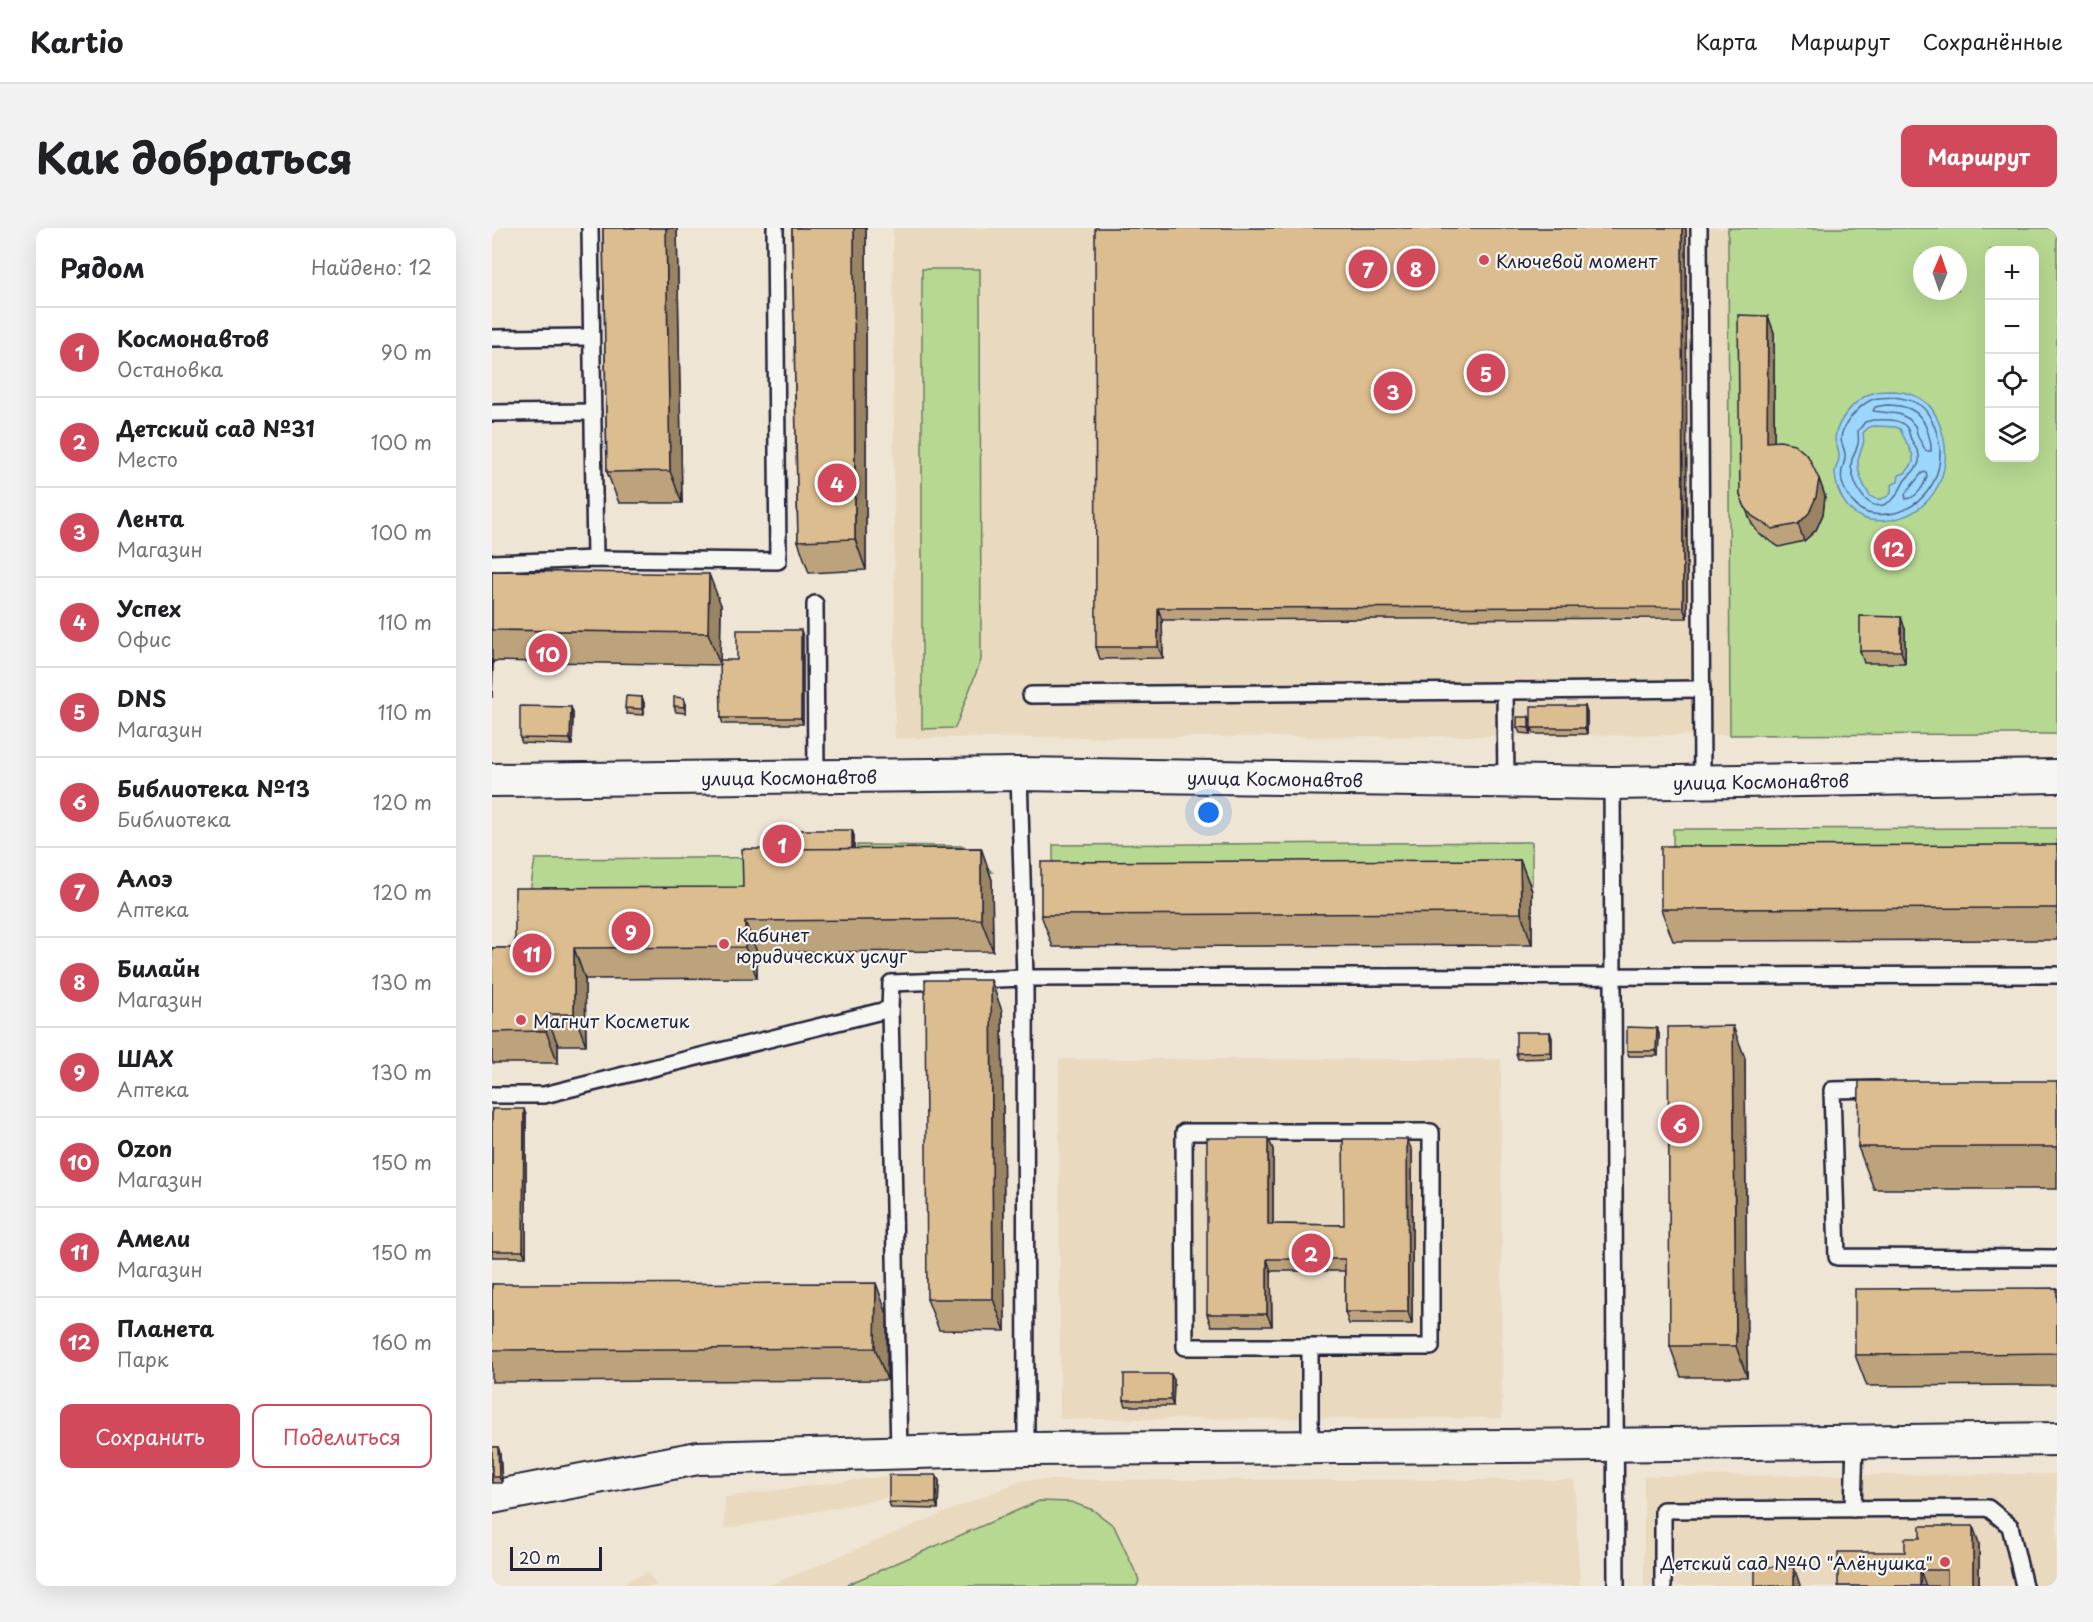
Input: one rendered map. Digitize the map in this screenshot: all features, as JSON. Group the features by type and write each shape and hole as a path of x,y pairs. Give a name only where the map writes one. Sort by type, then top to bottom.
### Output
{"street":[{"name":"улица Космонавтов","path":"492,780 1019,774 1612,783 2057,776"},
{"path":"492,1497 698,1458 1026,1449 2057,1439"}],"lane":[{"path":"590,228 595,560"},
{"path":"492,563 595,560 778,561 775,228"},
{"path":"1699,228 1702,781"},
{"path":"492,338 591,337"},
{"path":"492,412 593,412"},
{"path":"815,604 816,776"},
{"path":"1031,695 1702,689"},
{"path":"1505,691 1506,780"},
{"path":"1019,774 1025,978 1026,1449"},
{"path":"1612,783 1616,1586"},
{"path":"899,1453 890,1301 891,982 1025,978 2057,975"},
{"path":"492,1095 544,1095 890,1009"},
{"path":"1891,1088 1832,1090 1837,1257 2057,1258"},
{"path":"1184,1132 1431,1132 1431,1347 1310,1347 1185,1347 1184,1132"},
{"path":"1310,1347 1310,1447"},
{"path":"1853,1509 1855,1441"},
{"path":"1663,1586 1663,1510 1988,1508 2010,1526 2024,1586"}],"shaded area":[{"path":"893,228 1728,228 1730,735 895,738"},
{"path":"1059,1059 1501,1059 1502,1418 1060,1419"},
{"path":"2057,1474 2057,1586 1644,1586 1644,1476"},
{"path":"887,1476 890,1497 724,1529 725,1497"},
{"path":"1023,1480 1574,1480 1580,1586 768,1586"},
{"path":"648,1572 657,1586 618,1586 634,1578"}],"green space":[{"path":"1728,228 2057,228 2057,734 1730,735"},
{"path":"922,269 980,269 981,660 955,728 922,729"},
{"path":"2057,828 2057,870 1673,871 1673,829"},
{"path":"1532,842 1532,885 1053,887 1053,845"},
{"path":"857,845 964,846 992,872 748,874 748,905 528,905 535,859 857,857"},
{"path":"1039,1501 1071,1502 1093,1510 1114,1526 1139,1580 1137,1586 844,1586"}],"water":[{"path":"1892,391 1913,395 1931,408 1939,423 1944,442 1945,460 1941,478 1934,493 1922,506 1908,515 1890,520 1870,520 1856,514 1841,496 1835,473 1839,453 1835,438 1844,416 1862,398 1876,392","holes":["1873,426 1900,429 1913,456 1913,462 1905,473 1899,475 1898,482 1891,485 1888,496 1881,499 1874,498 1867,492 1859,471 1858,461 1863,433"]}],"building":[{"path":"603,228 666,228 670,471 607,472"},
{"path":"792,228 854,228 855,539 798,541"},
{"path":"1095,228 1682,228 1683,607 1158,608 1158,647 1096,647"},
{"path":"1738,315 1768,316 1767,442 1780,441 1794,444 1808,456 1819,479 1816,497 1809,513 1798,524 1773,529 1752,516 1740,495"},
{"path":"492,571 709,574 708,633 492,630"},
{"path":"1860,616 1901,617 1901,651 1860,651"},
{"path":"737,630 801,630 801,718 721,718 720,660 737,660"},
{"path":"626,696 642,697 642,709 625,708"},
{"path":"674,697 684,698 684,707 674,706"},
{"path":"520,706 571,707 570,739 520,738"},
{"path":"1531,706 1585,706 1585,728 1531,728"},
{"path":"1517,717 1529,717 1529,728 1517,727"},
{"path":"793,830 852,830 852,849 793,849"},
{"path":"2057,845 2057,908 1661,909 1661,846"},
{"path":"981,848 981,919 745,921 745,947 574,948 574,1014 546,1014 546,1031 492,1032 492,948 515,948 515,888 743,887 742,849"},
{"path":"1520,860 1521,913 1041,915 1041,862"},
{"path":"925,980 991,980 993,1299 927,1299"},
{"path":"1733,1026 1736,1346 1670,1346 1668,1027"},
{"path":"1627,1027 1657,1028 1656,1051 1627,1051"},
{"path":"1516,1032 1550,1032 1550,1052 1516,1053"},
{"path":"1859,1081 2057,1081 2057,1147 1858,1147"},
{"path":"492,1109 524,1109 523,1251 492,1251"},
{"path":"1207,1138 1268,1138 1268,1224 1344,1225 1343,1139 1407,1139 1408,1312 1345,1312 1345,1259 1267,1259 1267,1314 1207,1314"},
{"path":"876,1283 875,1348 492,1350 492,1284"},
{"path":"2057,1288 2057,1353 1855,1355 1855,1289"},
{"path":"1124,1374 1171,1374 1171,1400 1124,1400"},
{"path":"492,1447 498,1447 499,1477 492,1477"},
{"path":"889,1475 936,1475 936,1503 889,1502"},
{"path":"1920,1526 1973,1526 1973,1586 1947,1586 1947,1570 1920,1570 1920,1586 1838,1586 1838,1552 1905,1552 1905,1538 1920,1538"},
{"path":"1755,1567 1794,1567 1794,1586 1755,1586"}],"place":[{"name":"Ключевой момент","path":"1484,260"},
{"name":"Билайн","path":"1416,268"},
{"name":"Алоэ","path":"1368,269"},
{"name":"DNS","path":"1486,373"},
{"name":"Лента","path":"1393,391"},
{"name":"Успех","path":"837,483"},
{"name":"Планета","path":"1893,548"},
{"name":"Ozon","path":"548,653"},
{"name":"Космонавтов","path":"782,844"},
{"name":"ШАХ","path":"631,931"},
{"name":"Кабинет юридических услуг","path":"724,944"},
{"name":"Амели","path":"532,953"},
{"name":"Магнит Косметик","path":"521,1020"},
{"name":"Библиотека №13","path":"1680,1124"},
{"name":"Детский сад №31","path":"1311,1253"},
{"name":"Детский сад №40 \"Алёнушка\"","path":"1945,1562"}]}
